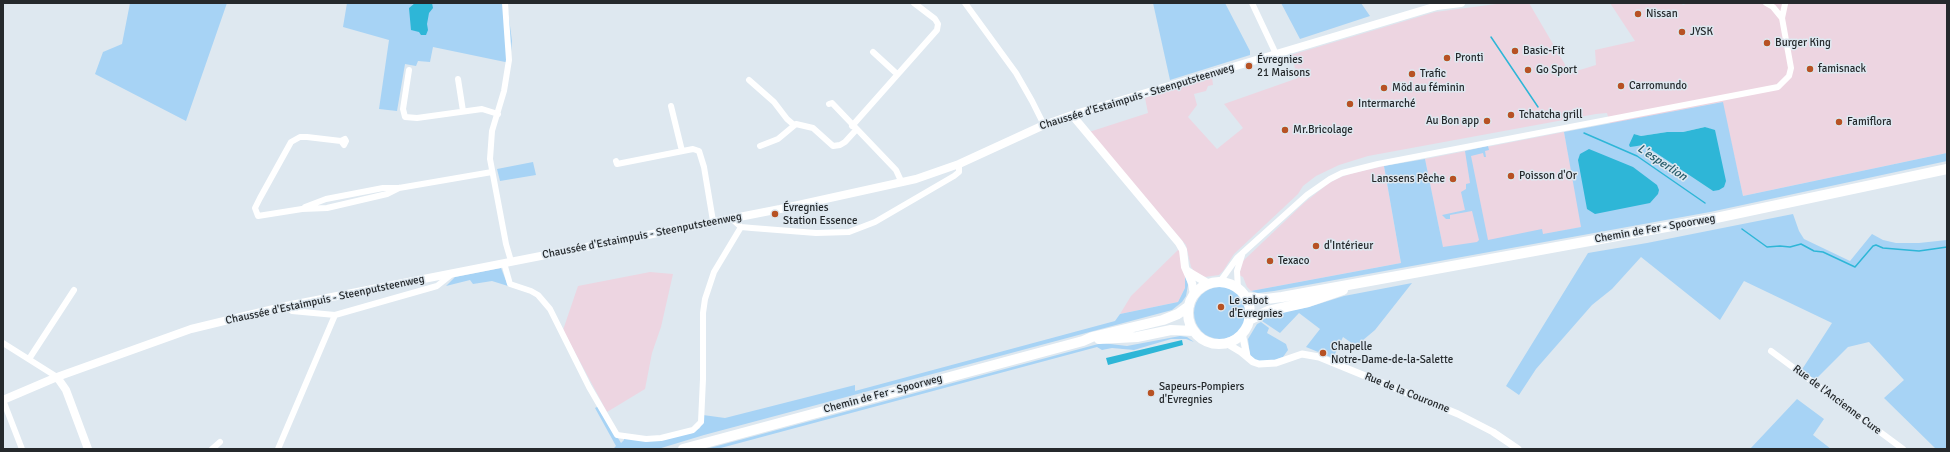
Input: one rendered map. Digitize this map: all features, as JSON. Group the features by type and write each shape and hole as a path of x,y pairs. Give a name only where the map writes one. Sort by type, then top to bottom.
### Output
{"highway":[{"name":"Chemin de Fer - Spoorweg","path":"1245,297 1266,299 1282,297 1716,218 1947,169"},
{"name":"Chemin de Fer - Spoorweg","path":"1249,320 1268,311 1322,298 1362,282"},
{"path":"1214,284 1226,284 1238,289 1245,297 1249,308 1249,320 1242,333 1235,339 1226,343 1208,342 1194,331 1190,324 1189,306 1194,295 1201,289 1214,284"},
{"name":"Chemin de Fer - Spoorweg","path":"683,449 1083,341 1102,334 1162,320 1178,314 1189,306"},
{"name":"Chemin de Fer - Spoorweg","path":"1083,341 1136,337 1171,330 1194,331"}],"main road":[{"name":"Chaussée d'Estaimpuis - Steenputsteenweg","path":"3,400 57,377 191,329 286,306 902,183 959,164 1044,125 1072,115 1436,5 1460,3"},
{"path":"1072,115 1180,243 1194,295"},
{"path":"1187,271 1214,284"},
{"path":"57,377 66,390 88,449"}],"street":[{"path":"505,3 509,60 504,91 492,131 490,146 492,172 510,284 538,295 550,309 589,387 617,435 652,439 687,432 698,426 702,416 703,319 705,298 714,272 741,226"},
{"path":"749,80 774,102 787,119 794,124 805,125 813,128 833,146 845,142 854,128 897,74 938,30 938,24 935,19 914,3"},
{"path":"965,3 1016,73 1044,125"},
{"path":"1252,3 1276,54"},
{"path":"1766,3 1773,7 1782,18"},
{"path":"1214,284 1237,258 1307,195 1330,179 1342,173 1378,164 1778,87 1789,76 1791,68 1782,18 1786,4 1773,7"},
{"path":"873,52 897,74"},
{"path":"408,70 403,109 405,117 418,118 482,109 498,114"},
{"path":"458,79 463,111"},
{"path":"829,104 832,103 854,128 896,170 902,183"},
{"path":"671,106 682,151"},
{"path":"760,146 778,139 794,124"},
{"path":"340,141 300,137 291,142 255,208 258,216 302,209 327,208 386,194 399,188"},
{"path":"616,161 617,164 693,149 699,151 704,167 713,221"},
{"path":"731,218 741,226 816,233 849,232 875,222 954,176 959,172 959,164"},
{"path":"302,209 326,199 383,188 399,188 492,172"},
{"path":"1238,289 1237,271 1242,255"},
{"path":"286,306 292,311 335,315 437,286 452,274"},
{"path":"29,360 74,290"},
{"path":"278,449 335,315"},
{"path":"1242,333 1247,356"},
{"path":"3,343 57,377"},
{"name":"Rue de la Couronne","path":"1226,343 1247,356 1253,362 1267,365 1302,354 1319,357 1458,414 1493,432 1518,449"},
{"name":"Rue de l'Ancienne Cure","path":"1771,351 1903,449"},
{"path":"3,400 22,449"},
{"path":"212,449 220,442"}],"shaded area":[{"path":"130,3 227,3 186,121 95,74 103,52 122,44"},
{"path":"347,3 507,3 512,41 510,63 433,47 430,62 418,61 416,66 405,64 397,111 379,109 389,40 343,27"},
{"path":"415,3 432,3 433,8 429,13 427,24 428,30 426,35 421,35 419,32 411,30 409,8"},
{"path":"1153,3 1225,3 1250,51 1250,55 1170,80"},
{"path":"1281,3 1361,3 1370,16 1300,39"},
{"path":"1504,3 1529,3 1570,73 1596,65 1595,50 1635,41 1610,3 1681,3 1683,5 1688,3 1947,3 1947,153 1743,196 1722,102 1610,124 1607,113 1596,114 1368,156 1339,165 1316,176 1303,186 1298,194 1234,254 1219,275 1205,277 1195,272 1191,267 1186,245 1089,132 1148,113 1145,98 1212,77 1213,85 1208,86 1206,91 1194,94 1197,105 1188,117 1217,149 1243,128 1224,104 1298,78 1291,55 1435,12"},
{"path":"1723,102 1743,196 1947,153 1947,161 1710,212 1274,291 1258,293 1251,291 1401,263 1384,166 1425,159 1443,247 1477,242 1479,240 1472,211 1450,215 1450,219 1446,219 1442,215 1465,210 1461,192 1466,189 1466,184 1470,183 1465,151 1488,146 1489,150 1485,151 1486,157 1484,157 1483,153 1471,156 1488,240 1542,229 1543,234 1581,227 1564,132","holes":["1705,127 1715,131 1713,191 1644,145 1637,146 1634,134 1641,136 1667,132 1683,132"]},
{"path":"1705,127 1715,130 1726,181 1724,187 1719,190 1713,191 1644,145 1630,147 1629,145 1634,134 1641,136 1667,132 1683,132"},
{"path":"1564,132 1582,227 1444,253 1425,159"},
{"path":"1589,149 1633,167 1657,185 1659,190 1658,194 1650,203 1595,214 1587,209 1578,160 1580,154"},
{"path":"533,162 536,175 500,181 497,169"},
{"path":"1384,166 1401,263 1251,291 1247,287 1243,277 1239,275 1243,261 1304,203 1329,183 1341,177"},
{"path":"1793,214 1799,231 1804,239 1850,261 1872,234 1883,240 1896,243 1919,243 1947,240 1947,449 1936,449 1884,398 1904,380 1869,342 1848,347 1814,381 1801,371 1832,323 1744,281 1720,320 1641,257 1612,289 1592,305 1536,369 1519,395 1506,386 1588,253 1647,243"},
{"path":"1180,248 1185,274 1185,288 1178,302 1120,314 1131,296"},
{"path":"501,268 508,286 492,281 473,284 470,280 446,286 455,277"},
{"path":"650,272 673,274 661,327 652,353 645,389 607,412 563,330 578,286"},
{"path":"1185,274 1188,285 1186,296 1182,302 1172,310 704,435 658,449 613,449 616,446 595,408 599,406 621,443 624,440 624,437 651,441 692,433 700,428 703,415 725,418 855,385 855,391 1115,321 1120,314 1178,302 1185,288"},
{"path":"1412,283 1375,330 1356,346 1343,337 1333,358 1306,347 1320,329 1299,313 1280,333 1262,321 1265,318 1288,311 1309,307 1344,296"},
{"path":"1220,287 1230,289 1238,295 1244,303 1246,313 1244,323 1238,331 1230,337 1220,339 1210,337 1202,331 1196,323 1194,313 1196,303 1202,295 1210,289"},
{"path":"1261,322 1269,328 1267,333 1286,344 1288,350 1283,357 1271,361 1257,361 1250,355 1248,339 1257,324"},
{"path":"1180,336 1187,337 1194,342 1186,339 1171,339 1134,350 1112,348 1102,350 1097,347 717,449 706,449 1102,343 1127,346"},
{"path":"1182,340 1183,345 1108,365 1106,358"},
{"path":"1797,399 1824,419 1813,435 1831,449 1750,449"}],"waterway":[{"name":"L'esperlion","path":"1491,37 1538,107"},
{"name":"L'esperlion","path":"1584,133 1637,156 1705,203"},
{"name":"L'esperlion","path":"1742,229 1767,247 1790,247 1801,244 1814,251 1823,252 1855,267 1873,246 1876,245 1883,248 1919,251 1947,247"}],"place":[{"name":"Nissan","path":"1638,14"},
{"name":"JYSK","path":"1682,32"},
{"name":"Burger King","path":"1767,43"},
{"name":"Basic-Fit","path":"1515,51"},
{"name":"Pronti","path":"1447,58"},
{"name":"Évregnies 21 Maisons","path":"1249,66"},
{"name":"famisnack","path":"1810,69"},
{"name":"Go Sport","path":"1528,70"},
{"name":"Trafic","path":"1412,74"},
{"name":"Carromundo","path":"1621,86"},
{"name":"Möd au féminin","path":"1384,88"},
{"name":"Intermarché","path":"1350,104"},
{"name":"Tchatcha grill","path":"1511,115"},
{"name":"Au Bon app","path":"1487,121"},
{"name":"Famiflora","path":"1839,122"},
{"name":"Mr.Bricolage","path":"1285,130"},
{"name":"Poisson d'Or","path":"1511,176"},
{"name":"Lanssens Pêche","path":"1453,179"},
{"name":"Évregnies Station Essence","path":"775,214"},
{"name":"d'Intérieur","path":"1316,246"},
{"name":"Texaco","path":"1270,261"},
{"name":"Le sabot d'Evregnies","path":"1221,307"},
{"name":"Chapelle Notre-Dame-de-la-Salette","path":"1323,353"},
{"name":"Sapeurs-Pompiers d'Evregnies","path":"1151,393"}]}
